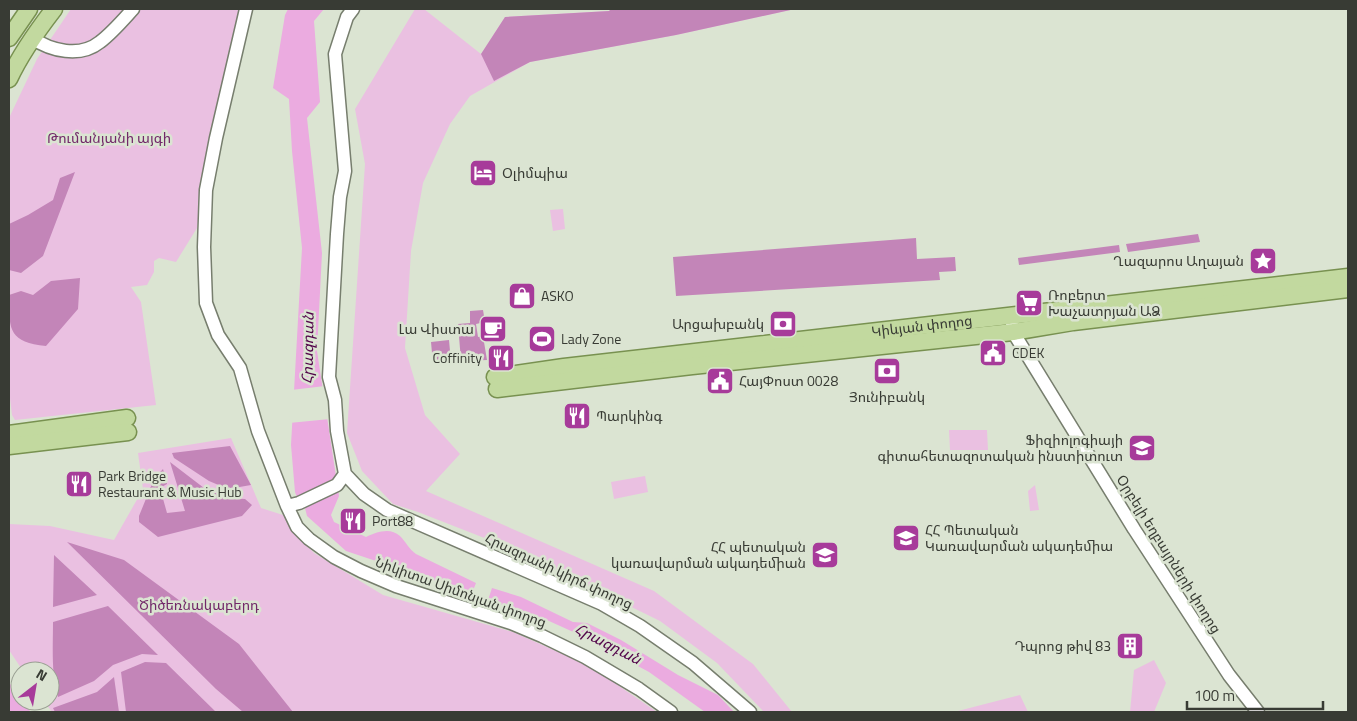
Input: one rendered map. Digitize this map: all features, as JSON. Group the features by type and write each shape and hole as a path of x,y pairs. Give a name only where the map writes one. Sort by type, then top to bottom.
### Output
{"main road":[{"path":"29,9 11,29 32,38"},
{"path":"9,79 16,62 54,9"},
{"name":"Կիևյան փողոց","path":"496,383 769,350 1012,324 1073,322 1250,295 1348,277"},
{"name":"Կիևյան փողոց","path":"1250,295 1348,289"},
{"path":"9,434 128,425 9,446"}],"street":[{"path":"32,38 42,45 62,52 86,49 100,43 133,9"},
{"name":"Նիկիտա Սիմոնյան փողոց","path":"246,9 206,190 204,247 206,303 218,335 240,368 258,431 293,504 297,527 309,539 334,557 361,571 396,586 511,622 542,636 584,657 639,689 671,712"},
{"path":"293,504 341,480 334,400 329,377 340,197 346,171 335,54 348,17 353,9"},
{"name":"Օրբելի եղբայրների փողոց","path":"1012,324 1134,529 1228,675 1258,712"},
{"name":"Հրազդանի կիրճ փողոց","path":"341,480 387,510 602,604 640,626 694,663 750,712"}],"green space":[{"name":"Թումանյանի այգի","path":"71,9 240,9 216,107 197,228 176,262 159,258 154,261 154,272 147,285 131,287 141,302 156,405 15,420 12,415 9,390 9,118 37,59"},
{"path":"415,9 424,9 481,54 505,17 609,11 611,9 795,9 676,35 530,62 470,96 450,124 423,183 411,251 405,348 425,415 460,454 426,491 654,591 753,664 792,712 764,712 717,663 660,621 487,539 393,504 362,471 347,433 365,164 355,109"},
{"path":"563,209 565,229 553,231 550,210"},
{"path":"949,430 987,430 988,450 950,450"},
{"name":"Ծիծեռնակաբերդ","path":"231,438 261,508 283,515 295,533 314,553 383,595 513,632 590,666 657,712 52,712 60,711 60,661 16,661 9,650 9,524 50,526 114,540 143,489 138,453"},
{"path":"645,476 648,492 614,499 611,482"},
{"path":"1035,485 1039,510 1030,511 1028,491"},
{"path":"1154,660 1166,683 1154,712 1130,712 1134,670"},
{"path":"1020,695 1028,712 954,712"}],"shaded area":[{"path":"611,9 795,9 676,35 530,62 494,81 481,54 505,17 609,11"},
{"path":"75,172 43,256 21,273 9,270 9,224 53,200 60,178"},
{"path":"1198,234 1200,242 1128,252 1126,244"},
{"path":"916,238 917,259 955,257 956,271 939,272 940,280 676,296 673,257"},
{"path":"1119,245 1120,252 1019,265 1018,258"},
{"path":"80,278 78,309 46,346 24,341 13,332 9,317 9,295 21,291 33,295 51,281"},
{"path":"483,310 485,322 476,324 478,337 483,336 487,360 461,361 458,324 470,323 470,311"},
{"path":"449,340 451,362 433,364 431,342"},
{"path":"230,446 251,485 228,489 209,481 174,458 172,453"},
{"path":"170,462 204,488 227,498 245,499 252,505 242,516 158,537 139,522 139,516 154,479 163,469 167,484 160,488 167,513 185,511"},
{"path":"67,542 124,560 239,644 293,712 243,712 216,689"},
{"path":"54,555 97,595 53,607"},
{"path":"108,606 158,655 142,654 113,665 94,681 60,696 60,661 53,661 53,622"},
{"path":"145,662 166,663 216,712 126,712 121,672"},
{"path":"114,677 119,712 54,711 60,711 60,705 97,692"}],"water":[{"name":"Հրազդան","path":"288,9 324,9 314,21 320,102 307,118 322,253 317,351 339,496 331,515 334,522 366,537 383,531 396,533 416,554 476,583 472,593 346,551 307,516 305,508 299,503 295,492 291,445 302,248 292,151 289,99 273,88 285,15"},
{"name":"Հրազդան","path":"492,588 521,597 573,622 587,623 621,640 678,675 718,695 734,712 705,712 649,672 580,635 549,621 488,600"},
{"path":"9,686 10,711 29,712 9,712"}],"pier":[{"path":"325,386 330,419 289,423 291,390"}],"place":[{"name":"Օլիմպիա","path":"483,173"},
{"name":"Ղազարոս Աղայան","path":"1263,261"},
{"name":"ASKO","path":"522,296"},
{"name":"Ռոբերտ Խաչատրյան ԱՁ","path":"1029,303"},
{"name":"Արցախբանկ","path":"783,324"},
{"name":"Լա Վիստա","path":"493,329"},
{"name":"Lady Zone","path":"542,339"},
{"name":"CDEK","path":"993,353"},
{"name":"Coffinity","path":"501,358"},
{"name":"Յունիբանկ","path":"887,371"},
{"name":"ՀայՓոստ 0028","path":"720,381"},
{"name":"Պարկինգ","path":"577,416"},
{"name":"Ֆիզիոլոգիայի գիտահետազոտական ինստիտուտ","path":"1142,448"},
{"name":"Park Bridge Restaurant & Music Hub","path":"79,484"},
{"name":"Port88","path":"353,521"},
{"name":"ՀՀ Պետական Կառավարման ակադեմիա","path":"906,538"},
{"name":"ՀՀ պետական կառավարման ակադեմիան","path":"825,555"},
{"name":"Դպրոց թիվ 83","path":"1130,646"}]}
